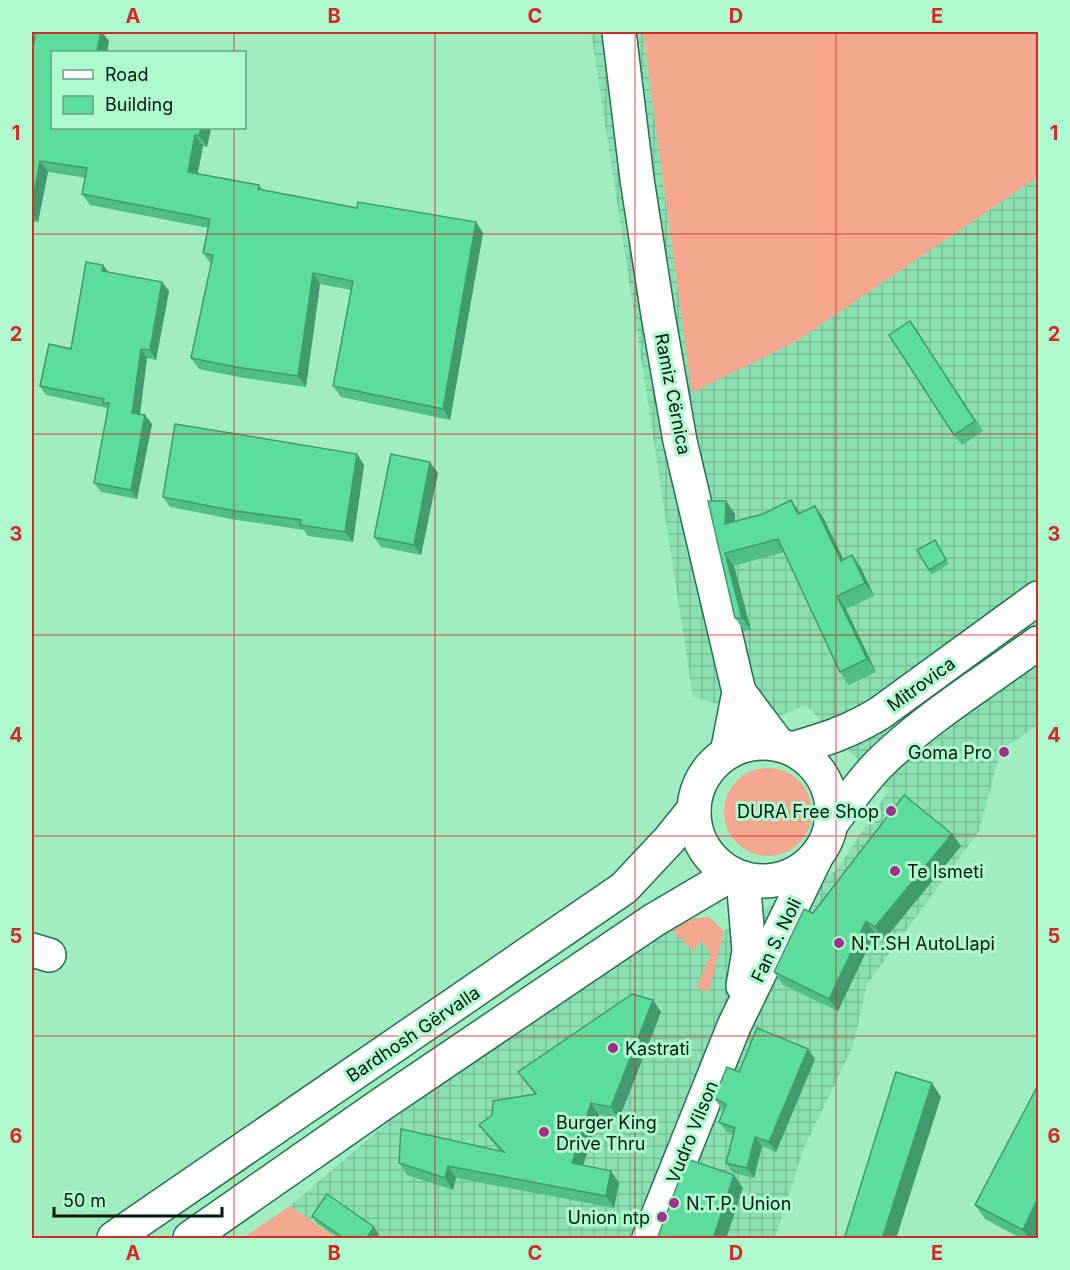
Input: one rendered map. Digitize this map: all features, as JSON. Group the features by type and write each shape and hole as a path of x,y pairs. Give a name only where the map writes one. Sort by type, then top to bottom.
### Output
{"main road":[{"name":"Ramiz Cërnica","path":"619,32 637,179 676,418 739,692 727,753"},
{"name":"Mitrovica","path":"785,746 835,737 854,728 879,713 1038,597"},
{"name":"Mitrovica","path":"831,824 861,783 899,746 1038,644"},
{"path":"739,692 785,746 810,761 824,780 831,801 831,824 826,840 817,855 802,869 783,878 763,881 737,876 716,862 704,847 696,829 694,809 699,787 710,767 727,753 760,742 785,746"},
{"name":"Bardhosh Gërvalla","path":"114,1239 624,888 669,840 694,809"},
{"name":"Fan S. Noli","path":"734,1026 817,855"},
{"path":"734,1026 749,951 737,876"},
{"path":"190,1239 391,1098 654,920 737,876"},
{"name":"Vudro Vilson","path":"649,1239 734,1026"}],"shaded area":[{"path":"591,32 643,32 692,392 797,341 1038,177 1038,725 1001,750 979,831 867,984 853,1046 803,1150 775,1238 336,1238 290,1206 413,1101 679,920 709,917 724,931 837,870 888,791 806,705 772,719 693,697"},
{"path":"643,32 1038,32 1038,177 797,341 692,393"},
{"path":"768,768 785,771 799,781 809,795 812,812 809,829 799,843 785,853 768,856 751,853 737,843 727,829 724,812 727,795 737,781 751,771"},
{"path":"709,917 724,931 709,991 696,989 711,953 701,941 693,951 669,927 679,920"},
{"path":"290,1206 336,1238 243,1238"}],"building":[{"path":"36,32 101,32 97,51 51,51 51,129 201,129 199,136 195,135 188,172 259,185 258,189 357,208 358,202 476,222 443,409 333,386 353,281 313,273 298,376 191,358 213,255 203,253 210,219 82,194 87,168 40,161 32,204 32,53"},
{"path":"86,262 103,265 102,271 162,282 150,350 141,349 132,413 145,415 131,490 94,483 109,403 103,403 104,399 40,386 49,344 71,349"},
{"path":"910,321 975,421 954,435 889,335"},
{"path":"175,424 357,454 345,532 300,525 301,520 230,510 163,497"},
{"path":"391,454 430,462 414,545 374,537"},
{"path":"791,500 798,514 815,506 841,561 852,555 865,583 837,596 867,659 840,672 778,539 725,553 742,618 735,618 708,501 726,501 725,524 763,514"},
{"path":"935,540 946,560 929,570 917,550"},
{"path":"904,795 952,834 875,927 866,921 829,999 774,972 804,909 813,913"},
{"path":"632,994 653,1000 611,1107 591,1103 572,1163 611,1171 606,1196 448,1166 445,1178 399,1163 401,1129 504,1152 479,1125 492,1115 493,1101 536,1094 518,1072"},
{"path":"757,1028 808,1049 769,1142 755,1137 747,1168 726,1163 735,1128 719,1122 726,1104 714,1098 727,1067 739,1072"},
{"path":"896,1072 932,1083 882,1239 844,1239"},
{"path":"1038,1085 1038,1198 1023,1230 975,1205"},
{"path":"687,1159 734,1175 713,1239 657,1239"},
{"path":"327,1194 374,1227 366,1239 345,1239 312,1216"}],"place":[{"name":"Goma Pro","path":"1004,752"},
{"name":"DURA Free Shop","path":"891,811"},
{"name":"Te Ismeti","path":"895,871"},
{"name":"N.T.SH AutoLlapi","path":"839,943"},
{"name":"Kastrati","path":"613,1048"},
{"name":"Burger King Drive Thru","path":"544,1132"},
{"name":"N.T.P. Union","path":"674,1203"},
{"name":"Union ntp","path":"662,1217"}]}
